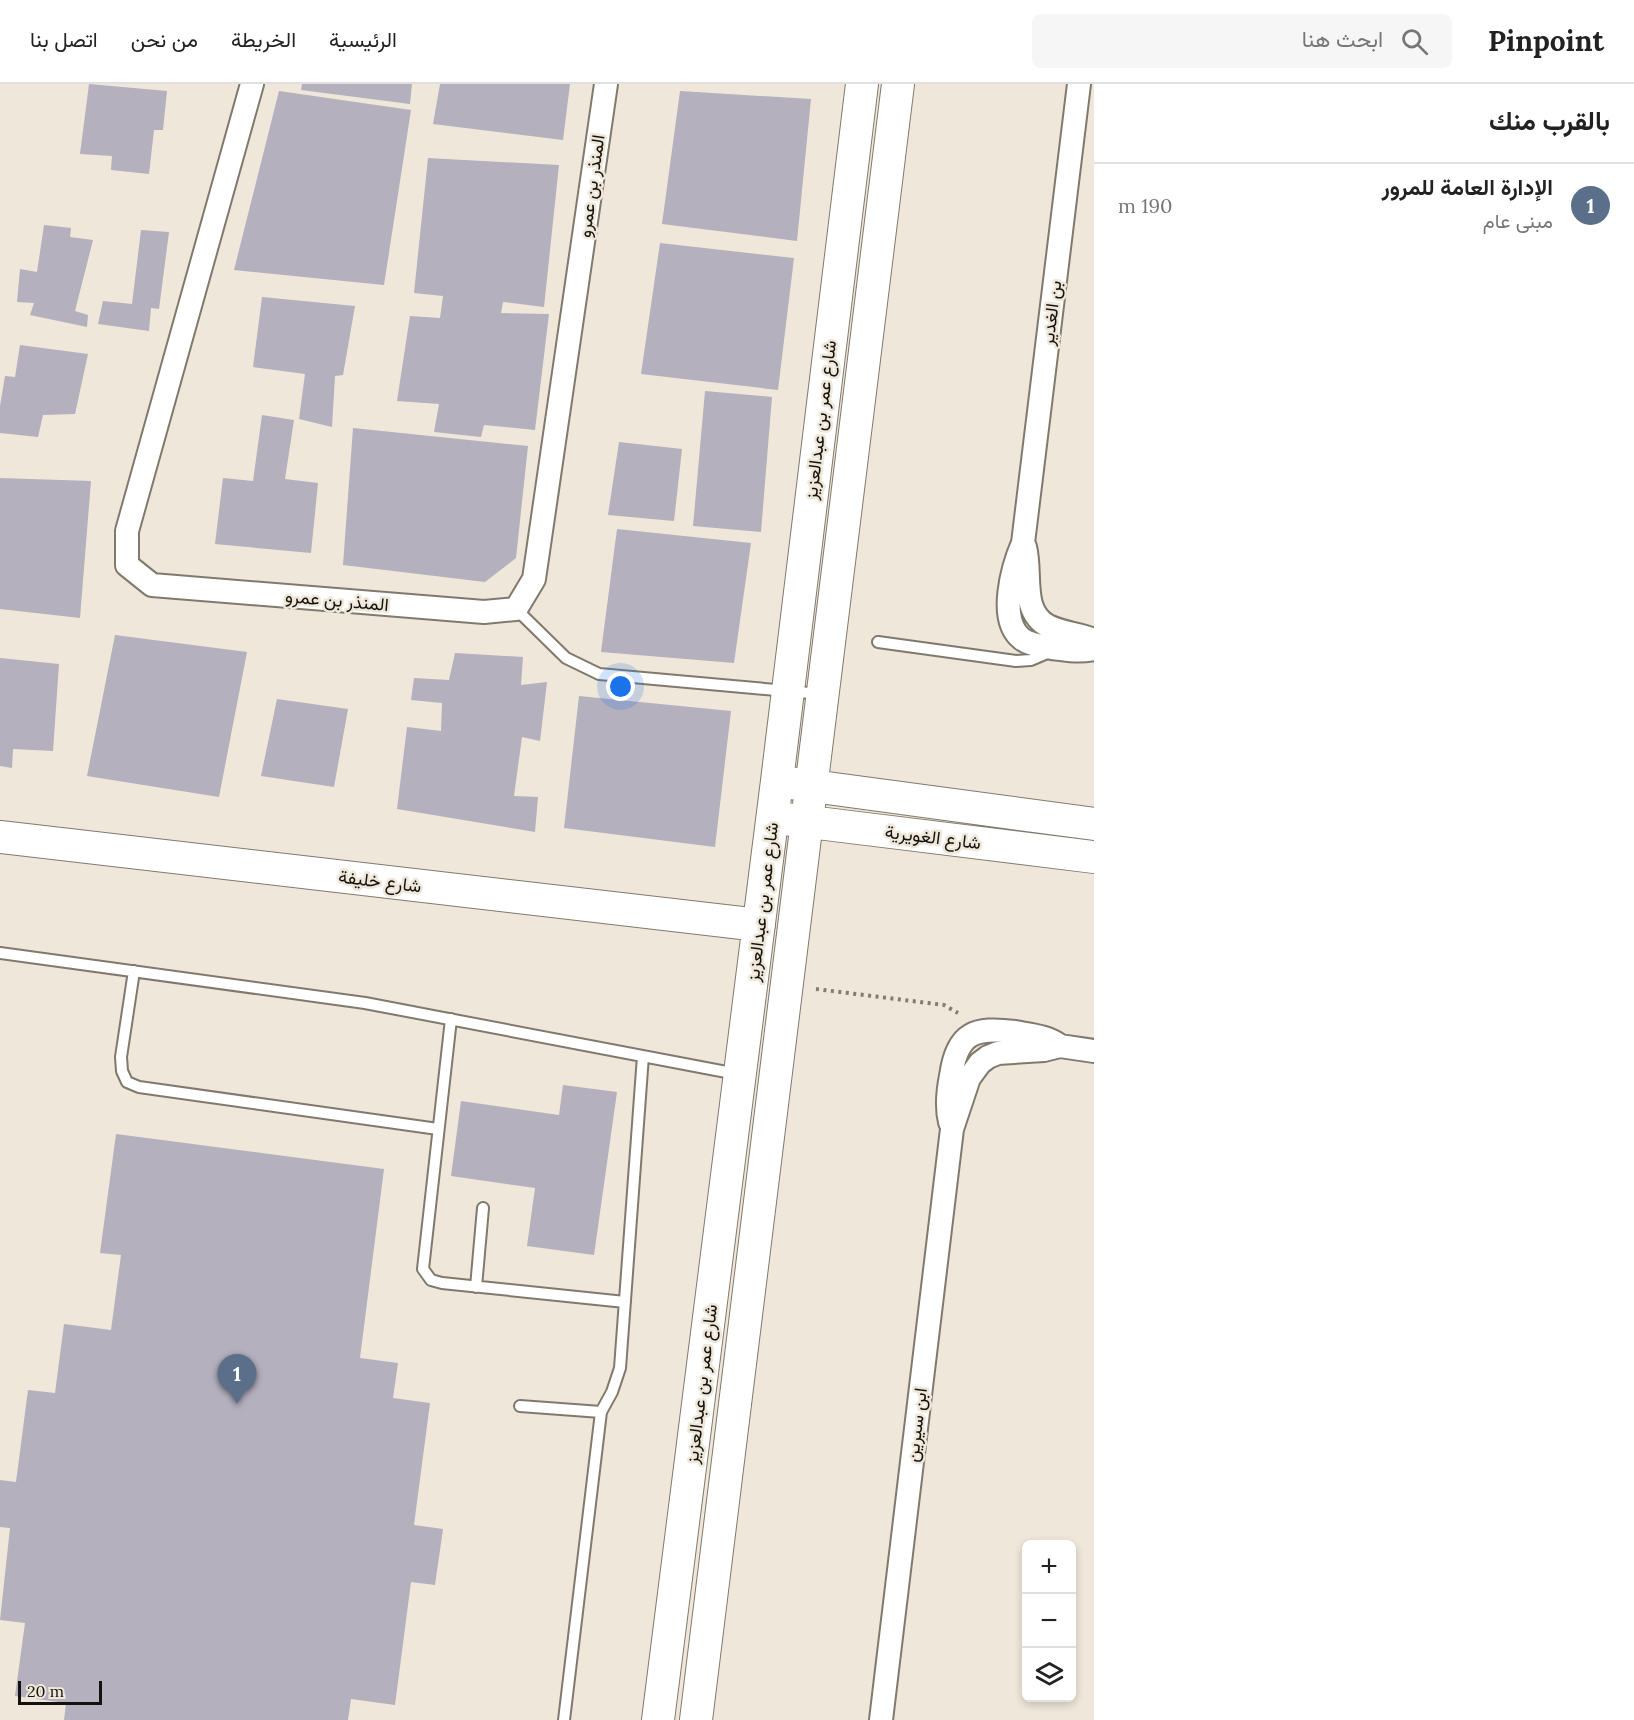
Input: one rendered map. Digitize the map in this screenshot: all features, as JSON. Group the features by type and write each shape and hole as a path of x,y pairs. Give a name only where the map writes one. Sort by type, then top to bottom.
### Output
{"street":[{"name":"المنذر بن عمرو","path":"252,84 127,531 127,565 152,585 484,612 516,609 534,579 606,84"},
{"name":"شارع عمر بن عبدالعزيز","path":"658,1720 777,781 862,84"},
{"name":"شارع عمر بن عبدالعزيز","path":"696,1720 898,84"},
{"name":"بن الغدير","path":"1079,84 1023,543 1012,579 1009,616 1011,625 1022,640 1031,644 1074,651 1094,649"},
{"name":"بن الغدير","path":"1023,543 1029,566 1029,596 1035,614 1049,627 1094,640"},
{"name":"شارع الغويرية","path":"777,781 1094,824"},
{"name":"شارع الغويرية","path":"772,818 1094,857"},
{"name":"شارع خليفة","path":"0,837 759,925"},
{"name":"ابن سيرين","path":"952,1129 948,1103 953,1059 963,1042 975,1033 989,1030 1029,1034 1045,1038 1060,1046 1094,1051"},
{"name":"ابن سيرين","path":"880,1720 952,1129 969,1078 980,1063 998,1053 1044,1050 1060,1046"}],"lane":[{"path":"516,609 566,658 599,674 821,694"},
{"path":"878,642 1016,661 1031,660 1058,648"},
{"path":"0,953 365,1003 740,1075"},
{"path":"134,971 121,1057 122,1071 127,1082 139,1087 438,1129"},
{"path":"451,1019 423,1269 431,1280 476,1287 625,1302"},
{"path":"564,1720 601,1412 612,1392 620,1368 643,1056"},
{"path":"476,1287 483,1208"},
{"path":"520,1406 601,1412"}],"path":[{"path":"785,985 944,1005 964,1017 975,1033"}],"building":[{"path":"89,84 167,91 163,130 154,130 149,174 111,170 112,156 80,154"},
{"path":"302,84 412,84 410,104 301,90"},
{"path":"440,84 570,84 563,140 433,124"},
{"path":"279,91 411,110 384,285 234,270"},
{"path":"680,91 811,99 797,241 662,224"},
{"path":"428,158 559,165 544,307 503,302 501,313 549,314 535,430 484,425 481,437 434,432 439,404 397,401 410,316 440,318 443,296 414,293"},
{"path":"44,225 71,228 70,237 93,240 75,311 88,315 87,327 30,315 34,303 17,302 20,269 37,272"},
{"path":"141,230 169,232 159,309 151,308 149,331 98,324 103,301 132,304"},
{"path":"660,243 794,258 778,390 641,374"},
{"path":"262,297 355,306 343,375 335,376 332,427 299,419 305,374 253,367"},
{"path":"20,345 88,354 75,414 43,415 38,437 0,433 0,406 5,376 15,377"},
{"path":"705,391 772,397 761,532 693,526"},
{"path":"262,415 294,420 285,479 318,483 311,553 215,544 223,478 253,481"},
{"path":"353,428 528,446 516,558 485,582 343,565"},
{"path":"619,442 682,449 674,521 608,515"},
{"path":"0,478 91,481 80,618 0,609"},
{"path":"617,529 751,543 734,663 601,652"},
{"path":"115,635 247,652 219,797 87,776"},
{"path":"455,653 523,657 521,685 547,682 540,741 522,737 514,796 538,797 535,832 397,809 407,727 441,731 442,703 411,700 414,678 449,680"},
{"path":"0,658 59,664 53,751 13,749 12,768 0,766"},
{"path":"579,696 731,711 715,847 564,828"},
{"path":"277,699 348,709 334,787 261,776"},
{"path":"563,1085 617,1092 594,1255 527,1246 535,1188 451,1176 461,1101 559,1115"},
{"path":"116,1134 384,1169 360,1358 398,1363 393,1398 430,1403 414,1525 443,1529 435,1585 411,1582 395,1705 351,1699 348,1720 64,1720 66,1703 15,1696 25,1623 0,1620 10,1528 0,1527 0,1480 16,1482 28,1390 55,1393 64,1324 111,1330 121,1255 100,1253"}],"place":[{"name":"الإدارة العامة للمرور","path":"237,1404"}]}
